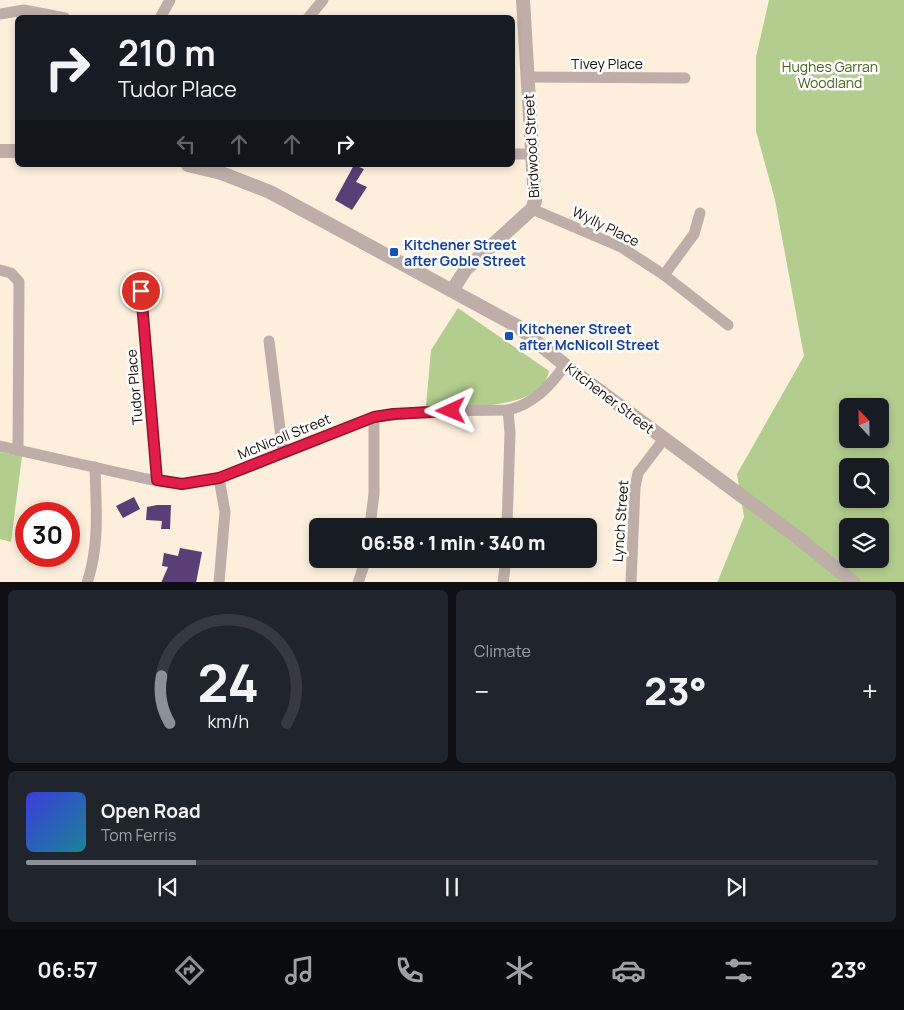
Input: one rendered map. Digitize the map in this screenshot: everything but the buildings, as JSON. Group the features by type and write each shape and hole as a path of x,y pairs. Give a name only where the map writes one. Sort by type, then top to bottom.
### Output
{"street":[{"path":"162,15 170,0"},
{"path":"310,15 323,0"},
{"name":"Birdwood Street","path":"453,289 466,269 532,209 535,201 523,0"},
{"path":"0,14 26,5 56,15"},
{"name":"Tivey Place","path":"528,77 686,78"},
{"path":"0,150 15,151"},
{"path":"515,154 532,154"},
{"name":"Kitchener Street","path":"196,167 230,175 270,192 453,289 517,326 565,365 797,537 854,582"},
{"name":"Wylly Place","path":"532,209 614,243 664,275 728,325"},
{"path":"664,275 694,234 700,213"},
{"path":"0,270 11,273 18,282 18,450"},
{"name":"Tudor Place","path":"141,291 157,480"},
{"path":"269,341 282,445 285,452"},
{"name":"McNicoll Street","path":"0,446 182,484 219,478 374,417 432,411 508,410 533,400 565,365"},
{"path":"507,518 510,433 508,410"},
{"path":"371,518 374,494 374,417"},
{"name":"Lynch Street","path":"631,582 636,480 638,473 664,439"},
{"path":"87,582 95,555 94,467"},
{"path":"219,478 225,512 219,582"},
{"path":"358,582 363,568"},
{"path":"503,582 505,568"}],"green space":[{"name":"Hughes Garran Woodland","path":"769,0 904,0 904,582 717,582 744,517 737,474 804,356 775,200 756,131 756,57"},
{"path":"458,308 549,371 543,385 531,394 515,401 476,406 426,406 431,350"},
{"path":"0,452 22,456 11,542 0,539"}],"place":[{"name":"Kitchener Street after Goble Street","path":"394,252"},
{"name":"Kitchener Street after McNicoll Street","path":"509,336"}],"route":[{"path":"141,291 157,480 182,484 219,478 374,417 393,414 451,411"}]}
